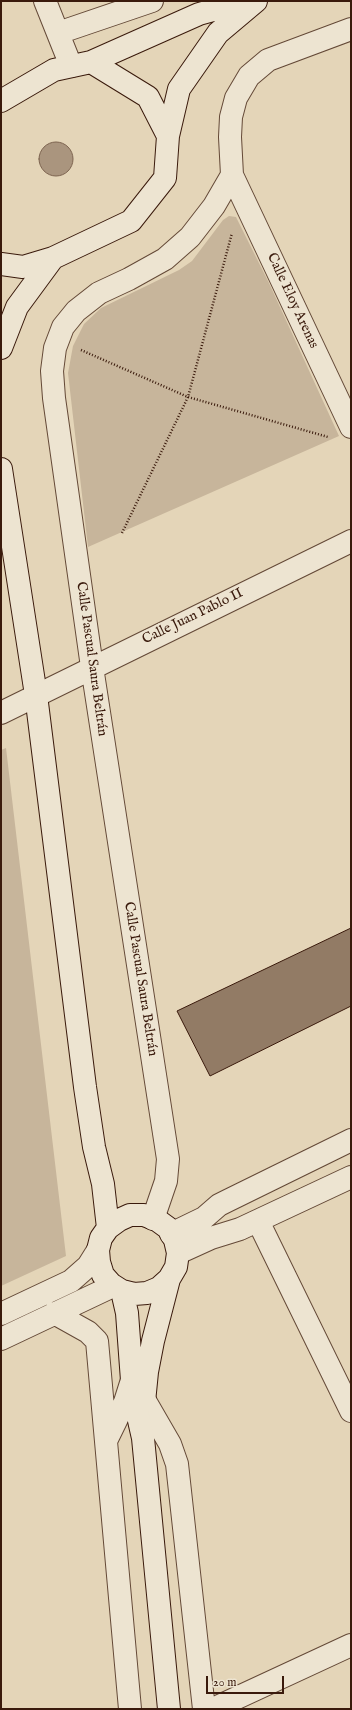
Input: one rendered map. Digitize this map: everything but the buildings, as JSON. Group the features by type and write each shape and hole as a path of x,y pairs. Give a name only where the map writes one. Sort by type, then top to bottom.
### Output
{"street":[{"path":"46,1 58,33 81,64 148,98 168,136"},
{"path":"58,33 152,1"},
{"path":"1,101 54,70 81,64 199,14 246,1"},
{"path":"1,264 23,267 53,258 131,221 165,178 168,136 179,89 218,33 256,1"},
{"path":"232,175 230,137 232,117 236,98 249,76 268,60 351,29"},
{"name":"Calle Eloy Arenas","path":"232,175 351,427"},
{"name":"Calle Pascual Saura Beltrán","path":"153,1219 166,1181 168,1170 165,1141 92,667 54,398 52,371 55,348 63,327 76,311 99,293 129,279 165,259 190,237 214,206 232,175"},
{"path":"1,348 17,307 53,258"},
{"path":"1,469 36,696 84,1080 94,1147 104,1184 108,1228"},
{"name":"Calle Juan Pablo II","path":"1,713 351,541"},
{"path":"174,1244 219,1205 351,1140"},
{"path":"174,1244 231,1233 351,1177"},
{"path":"104,1184 130,1215"},
{"path":"1,1314 71,1281 88,1266 98,1250 101,1238 108,1228 118,1220 130,1215 144,1215 168,1228 174,1244 176,1266 169,1279 153,1342 144,1400 142,1438"},
{"path":"258,1220 351,1411"},
{"path":"98,1250 99,1262 103,1275 118,1288 134,1294 147,1293 159,1288 169,1279"},
{"path":"1,1338 54,1313 118,1288"},
{"path":"118,1288 127,1313 132,1380 142,1438 169,1709"},
{"path":"54,1313 88,1332 96,1341 130,1709"},
{"path":"106,1441 125,1402 132,1380"},
{"path":"144,1400 170,1444 177,1464 204,1709"},
{"path":"213,1709 351,1645"}],"path":[{"path":"122,533 188,396 232,232"},
{"path":"80,350 188,396 333,439"}],"shaded area":[{"path":"56,142 68,147 73,159 68,171 56,176 44,171 39,159 44,147"},
{"path":"229,216 236,217 269,283 339,436 88,547 68,373 73,346 84,324 101,308 179,270 192,261 223,220"},
{"path":"6,748 66,1256 1,1286 1,750"}]}
